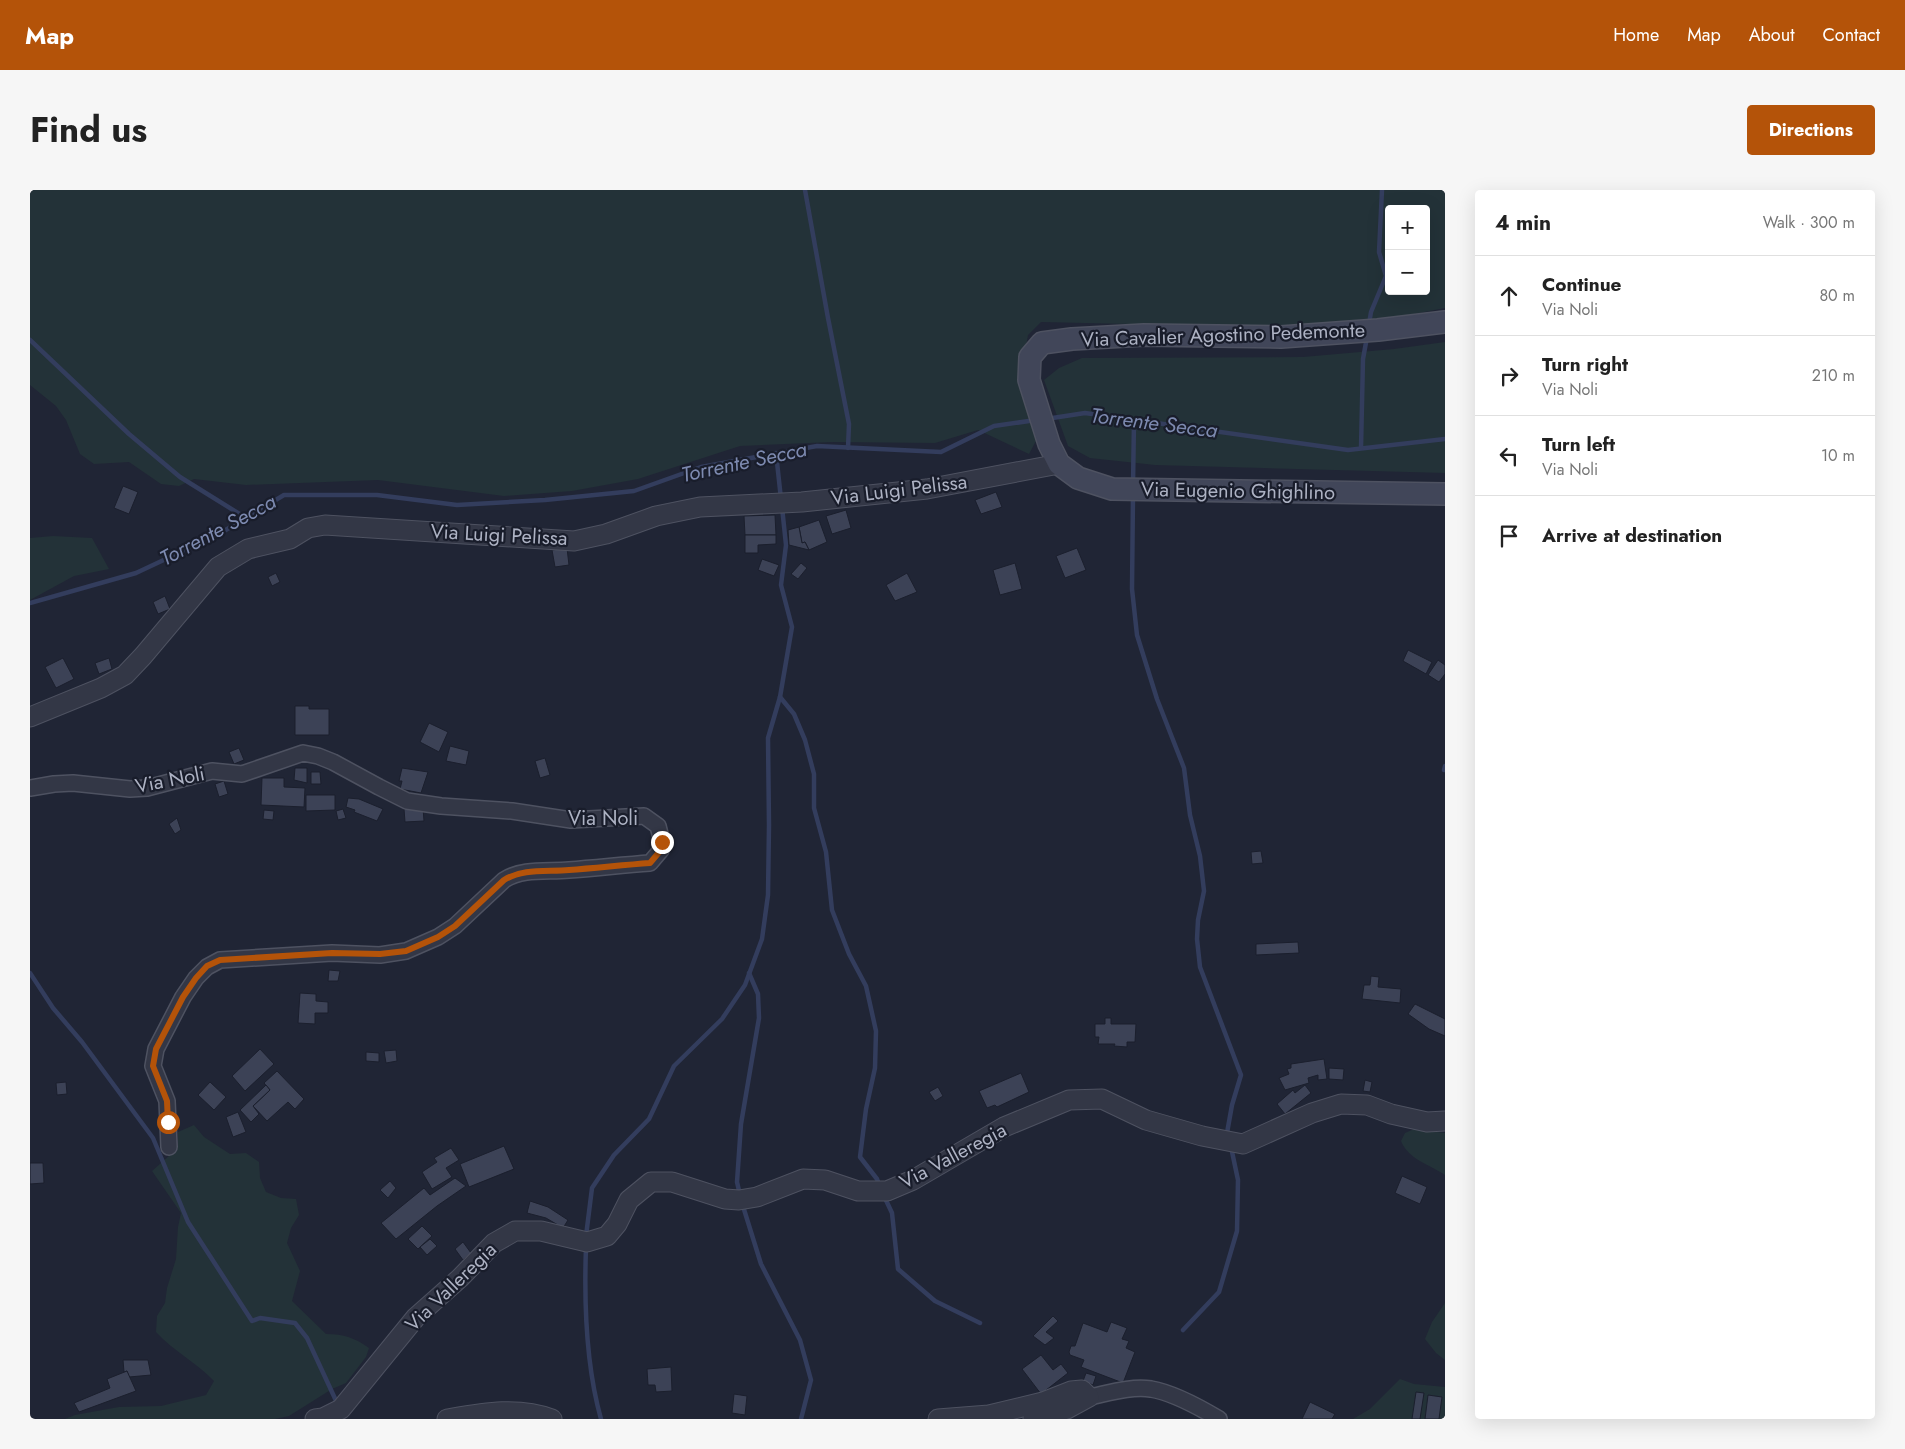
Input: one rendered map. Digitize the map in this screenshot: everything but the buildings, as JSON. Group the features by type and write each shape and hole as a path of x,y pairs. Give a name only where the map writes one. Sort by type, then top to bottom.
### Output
{"main road":[{"name":"Via Cavalier Agostino Pedemonte","path":"1029,380 1030,357 1042,343 1144,334 1281,338 1445,322"},
{"name":"Via Eugenio Ghighlino","path":"1029,380 1049,444 1059,464 1078,478 1112,489 1445,494"}],"street":[{"name":"Via Luigi Pelissa","path":"30,717 101,688 125,675 218,567 248,549 290,539 308,528 325,525 574,541 606,534 656,516 700,507 802,502 927,489 1059,464"},
{"name":"Via Noli","path":"30,788 73,783 130,789 147,788 212,771 242,774 302,753 318,756 333,762 407,800 441,806 512,811 571,820 644,816 658,826 662,842 661,850 650,863 513,874 504,880 455,926 438,937 406,951 380,954 332,953 220,960 207,966 183,997 156,1049 153,1066 167,1101 168,1147"},
{"name":"Via Valleregia","path":"315,1419 323,1418 341,1409 416,1318 494,1243 516,1231 541,1231 587,1242 607,1236 618,1224 629,1200 651,1182 672,1182 739,1200 757,1197 802,1179 825,1180 858,1191 887,1191 913,1180 1004,1127 1069,1100 1102,1099 1146,1120 1202,1136 1243,1144 1312,1113 1341,1104 1367,1105 1391,1114 1427,1122 1445,1121"},
{"path":"1033,1419 1067,1409 1089,1397 1125,1390 1151,1389 1193,1403 1219,1419"},
{"path":"938,1419 989,1415 1043,1402 1071,1391 1082,1390 1089,1397"},
{"path":"447,1419 506,1411 522,1411 552,1419"}],"shaded area":[{"path":"30,190 1445,190 1445,308 1393,318 1306,328 1041,322 1028,335 1021,373 1037,439 1029,454 978,430 935,443 832,442 740,446 638,479 572,491 504,496 378,480 246,485 194,479 179,486 161,484 129,462 94,464 80,454 66,420 56,406 30,385"},
{"path":"1445,342 1445,473 1155,465 1090,458 1068,446 1044,380 1059,368 1082,358 1303,357 1394,349"},
{"path":"53,536 92,538 109,569 74,576 30,600 30,538"},
{"path":"194,1125 204,1137 230,1154 246,1153 259,1162 260,1178 266,1192 281,1198 296,1199 299,1215 291,1228 287,1243 300,1271 292,1301 326,1334 349,1337 369,1348 366,1357 346,1383 332,1389 289,1416 275,1419 65,1419 75,1415 119,1407 161,1406 206,1395 214,1381 156,1332 157,1316 165,1303 167,1288 176,1259 181,1213 152,1171 178,1148 178,1132"},
{"path":"1414,1129 1445,1133 1445,1175 1409,1153 1401,1141 1405,1133"},
{"path":"1445,1303 1445,1360 1436,1353 1425,1339 1432,1322"},
{"path":"1400,1379 1414,1384 1445,1387 1445,1419 1353,1419 1370,1409"}],"waterway":[{"path":"805,190 849,424 848,448"},
{"path":"1369,324 1371,312 1386,276 1379,252 1382,190"},
{"path":"1361,448 1363,359 1367,337"},
{"path":"30,340 129,434 180,477 246,518"},
{"name":"Torrente Secca","path":"1046,419 1085,413 1348,450 1445,439"},
{"name":"Torrente Secca","path":"30,603 136,573 219,534 284,495 377,495 457,505 545,500 634,491 701,467 817,446 941,452 994,426 1036,420"},
{"path":"1133,485 1134,421"},
{"path":"776,453 781,499"},
{"path":"1133,495 1132,589 1137,635 1157,699 1184,768 1190,815 1200,856 1204,891 1198,920 1197,939 1200,967 1241,1075 1232,1105 1228,1137"},
{"path":"586,1236 592,1188 614,1155 649,1119 674,1066 722,1019 745,985 762,939 768,895 768,738 780,697 792,627 781,585 786,545 782,507"},
{"path":"780,697 794,714 805,740 814,774 814,808 826,852 832,910 849,954 866,986 876,1031 875,1068 866,1109 860,1157 877,1179 880,1187"},
{"path":"1444,770 1445,766"},
{"path":"30,973 53,1008 82,1042 153,1138 188,1222 252,1321 260,1318 295,1323 307,1338 338,1405"},
{"path":"740,1195 737,1182 741,1124 759,1018 758,994 749,973"},
{"path":"1183,1330 1219,1292 1237,1231 1238,1180 1231,1147"},
{"path":"884,1196 892,1213 898,1269 935,1301 980,1323"},
{"path":"742,1203 761,1264 800,1340 811,1380 801,1419"},
{"path":"586,1247 587,1334 592,1378 601,1419"}],"route":[{"path":"168,1122 167,1101 153,1066 156,1049 183,997 207,966 220,960 332,953 380,954 406,951 438,937 455,926 504,880 513,874 650,863 657,857 661,850 662,842"}]}
